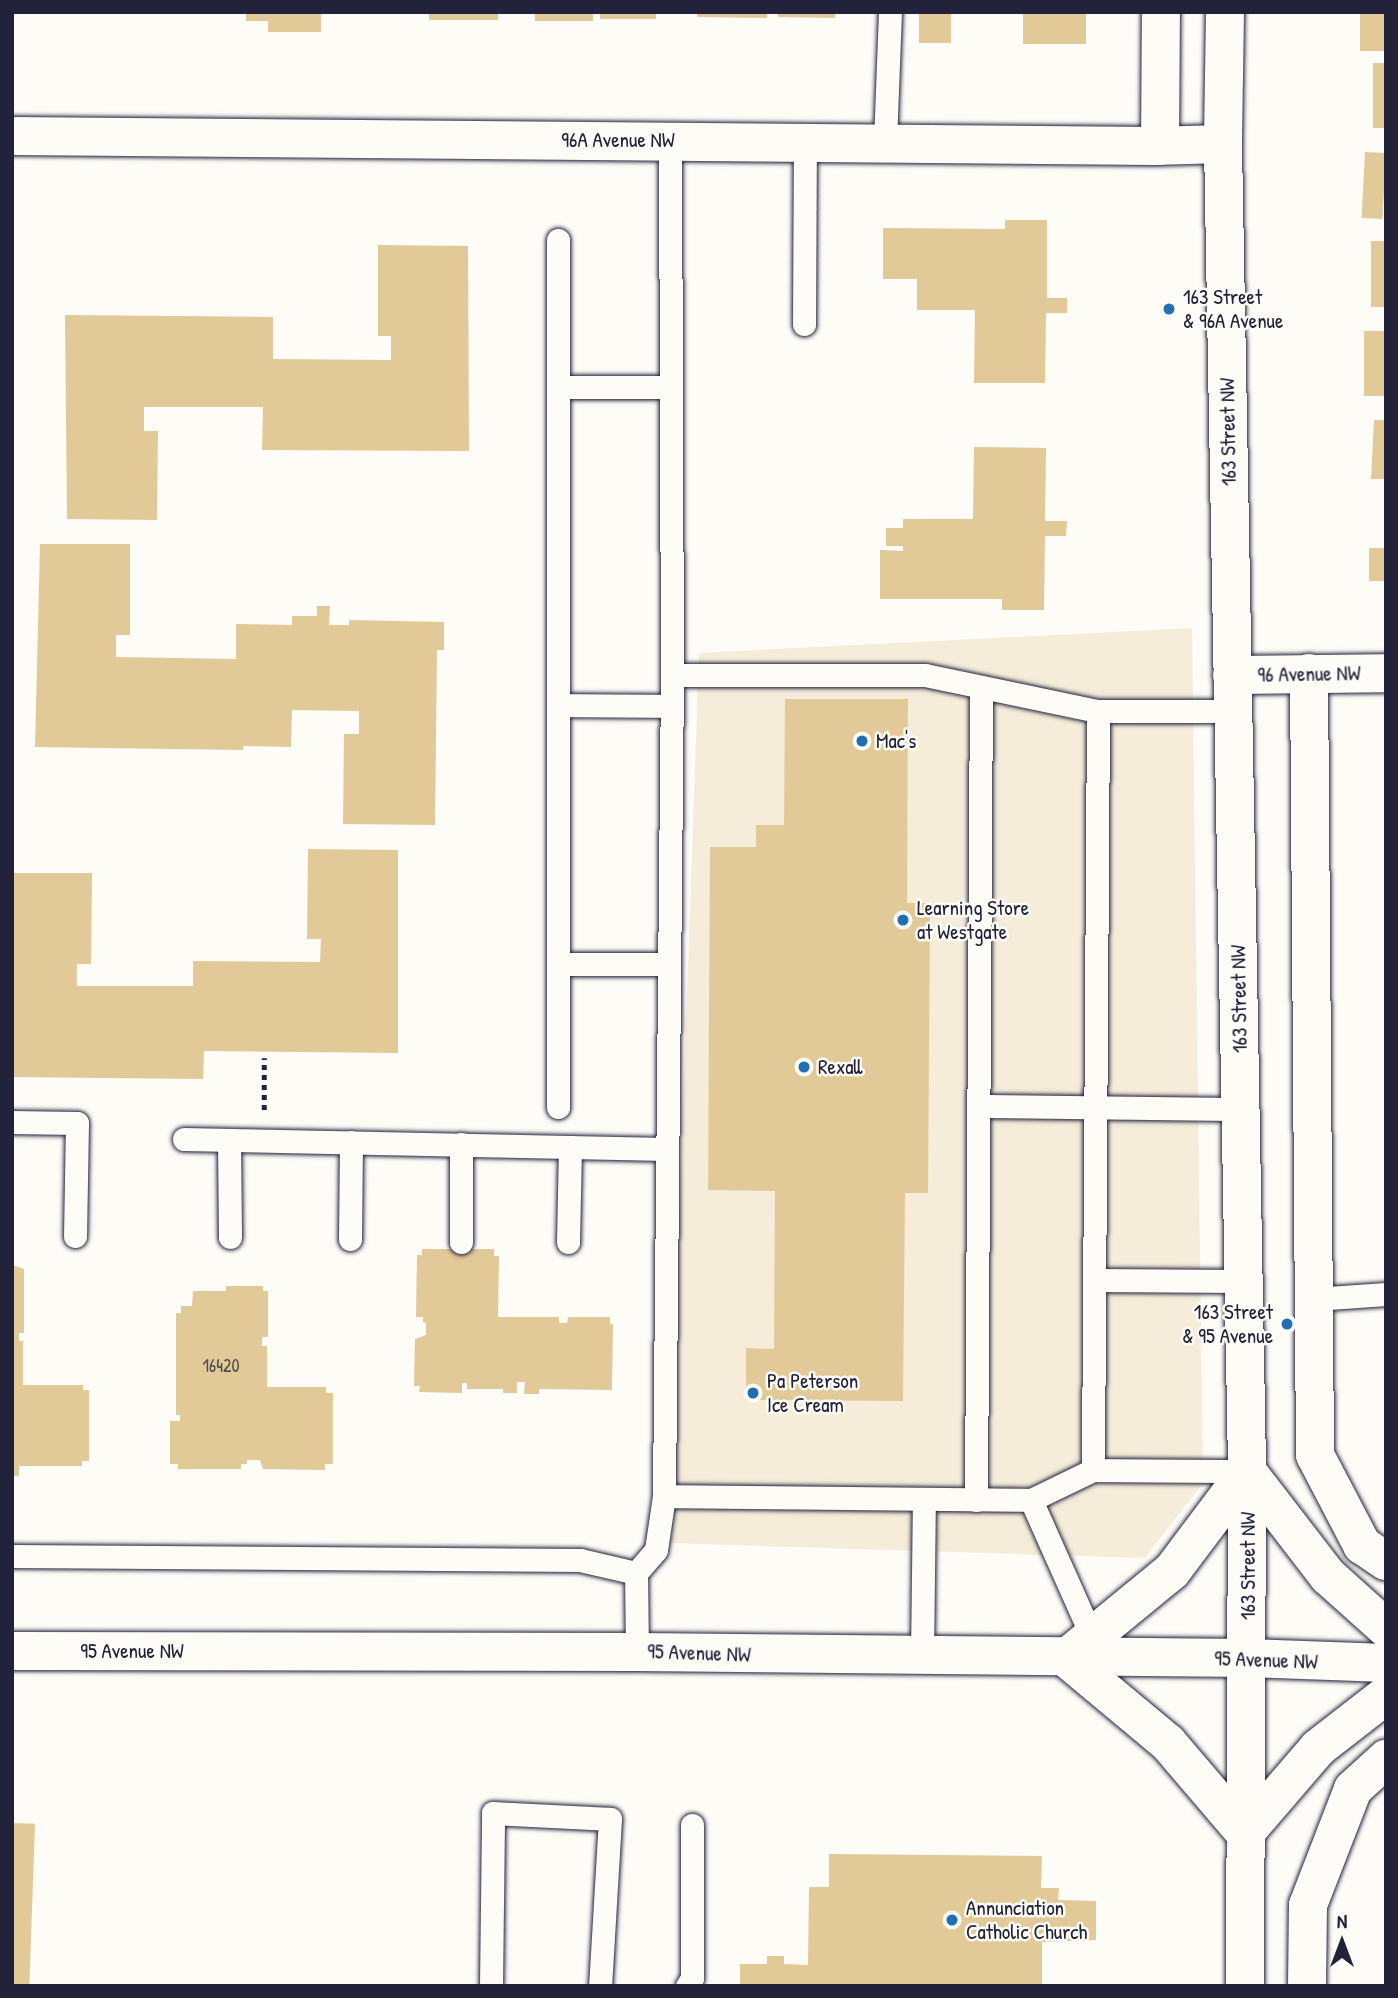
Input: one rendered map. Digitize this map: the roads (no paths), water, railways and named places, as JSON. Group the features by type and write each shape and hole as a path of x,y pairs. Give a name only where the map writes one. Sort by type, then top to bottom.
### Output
{"main road":[{"path":"1160,146 1161,12"},
{"name":"163 Street NW","path":"1225,12 1223,145 1247,1471 1244,1986"},
{"name":"96A Avenue NW","path":"12,136 1223,145"},
{"path":"1310,673 1315,1455 1374,1553"},
{"name":"96 Avenue NW","path":"1233,693 1310,673 1386,673"},
{"path":"1386,1628 1328,1576 1247,1471 1172,1571 1079,1647 1168,1742 1245,1833 1318,1748 1386,1695"},
{"name":"95 Avenue NW","path":"12,1650 637,1652 922,1657 1079,1647 1248,1658 1386,1663"},
{"path":"1307,1986 1308,1905 1353,1789 1386,1759"}],"lane":[{"path":"885,142 890,12"},
{"path":"637,1652 636,1573 656,1550 664,1496 672,675 670,140"},
{"path":"804,324 805,141"},
{"path":"558,240 558,1107"},
{"path":"559,387 671,387"},
{"path":"672,675 925,676 1098,711 1233,693"},
{"path":"976,1500 981,687"},
{"path":"558,705 671,706"},
{"path":"1093,1470 1098,711"},
{"path":"558,964 668,964"},
{"path":"979,1106 1241,1109"},
{"path":"12,1122 77,1123 75,1236"},
{"path":"184,1139 666,1149"},
{"path":"229,1140 230,1237"},
{"path":"351,1142 351,1239"},
{"path":"461,1144 461,1242"},
{"path":"568,1242 570,1147"},
{"path":"1094,1280 1244,1281"},
{"path":"1314,1299 1386,1294"},
{"path":"664,1496 1031,1500 1093,1470 1247,1471"},
{"path":"922,1657 923,1499"},
{"path":"1031,1500 1079,1647"},
{"path":"12,1556 580,1560 636,1573"},
{"path":"491,1986 493,1813 610,1819 600,1986"},
{"path":"687,1986 692,1978 692,1825"}],"place":[{"name":"163 Street & 96A Avenue","path":"1169,309"},
{"name":"Mac's","path":"862,741"},
{"name":"Learning Store at Westgate","path":"903,920"},
{"name":"Rexall","path":"804,1067"},
{"name":"163 Street & 95 Avenue","path":"1287,1324"},
{"name":"Pa Peterson Ice Cream","path":"753,1393"},
{"name":"Annunciation Catholic Church","path":"952,1920"}]}
